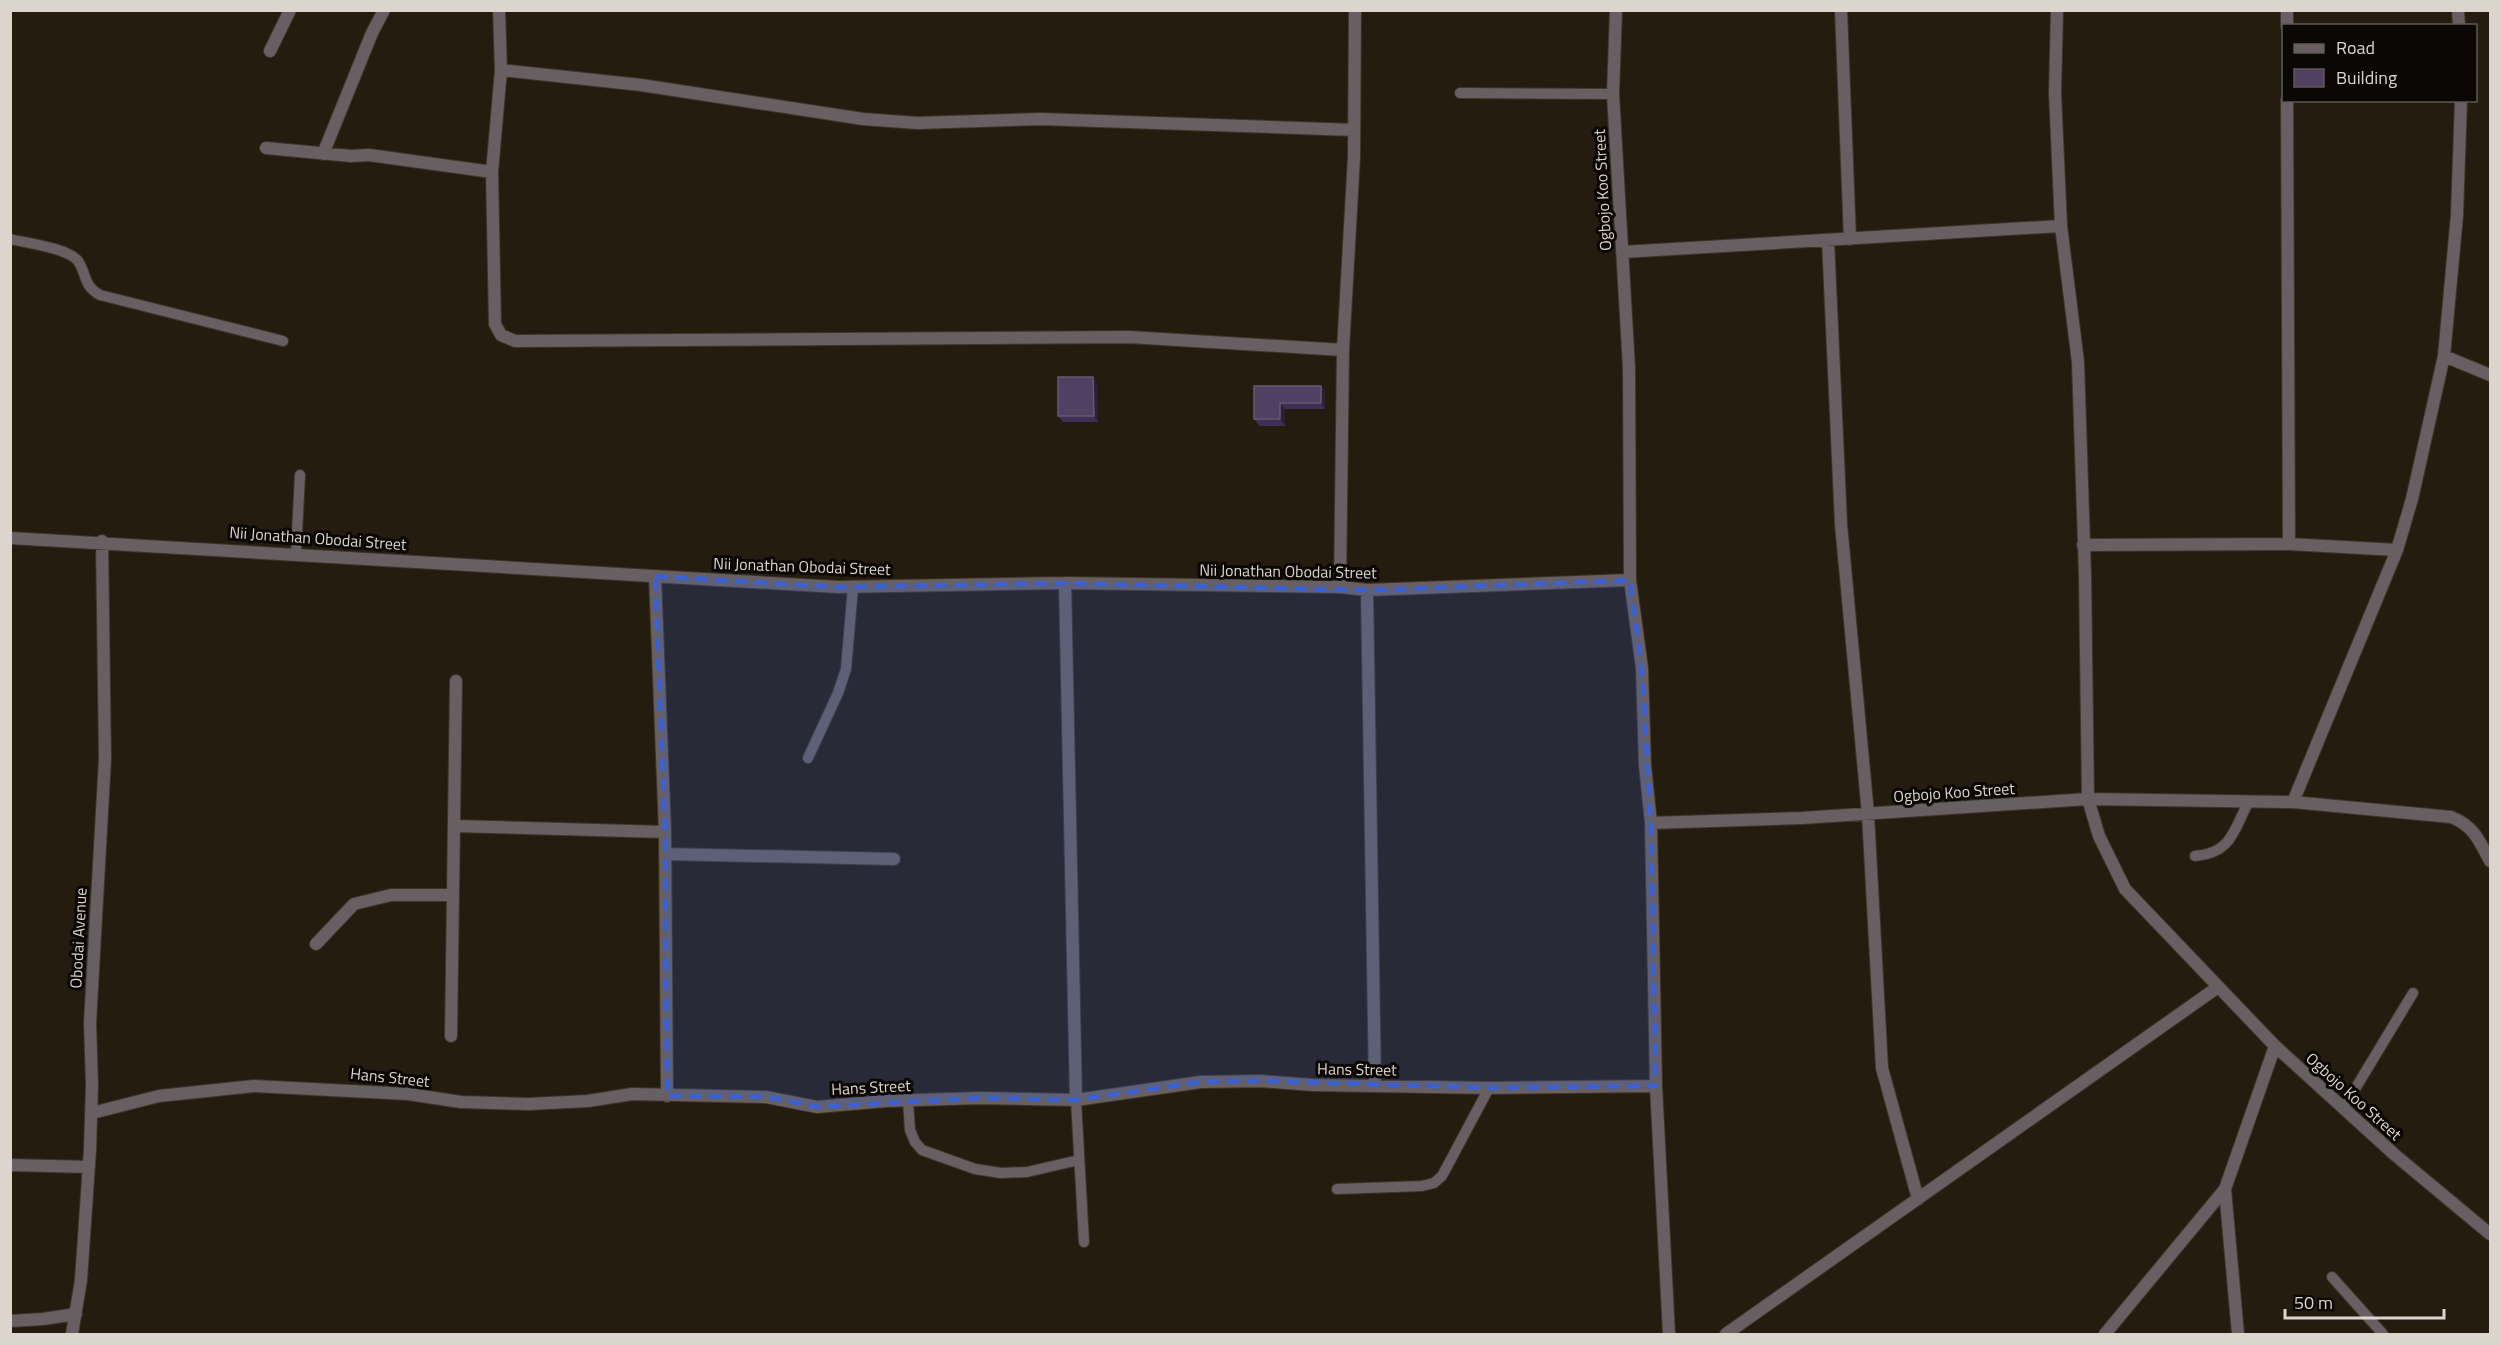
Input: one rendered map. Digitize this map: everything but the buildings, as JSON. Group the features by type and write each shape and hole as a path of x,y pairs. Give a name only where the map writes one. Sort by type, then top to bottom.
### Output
{"street":[{"path":"270,51 291,10"},
{"path":"322,154 372,33 384,10"},
{"path":"499,10 501,70 492,172 495,324 501,335 515,341 1129,337 1343,350"},
{"path":"1340,587 1343,350 1354,130 1355,10"},
{"name":"Ogbojo Koo Street","path":"1616,10 1613,94 1629,368 1627,394 1630,580"},
{"path":"1841,10 1850,238"},
{"path":"2057,10 2055,93 2061,226 2078,362 2088,799 2293,802 2451,817 2464,822 2475,833 2490,861"},
{"path":"501,70 641,85 863,119 917,123 1041,119 1354,130"},
{"path":"2287,102 2289,544"},
{"path":"2293,802 2397,550 2412,499 2444,356 2457,215 2462,102"},
{"path":"266,148 322,154 369,155 492,172"},
{"path":"1622,252 2061,226"},
{"path":"1828,240 1841,524 1868,814 1882,1068 1918,1198"},
{"path":"2444,356 2490,375"},
{"name":"Nii Jonathan Obodai Street","path":"10,538 852,587 1065,583 1340,587 1367,590 1630,580"},
{"name":"Obodai Avenue","path":"72,1335 76,1314 92,1113 90,1023 105,759 102,542"},
{"path":"2083,545 2289,544 2397,550"},
{"path":"655,576 665,832 667,1096"},
{"path":"1630,580 1642,668 1645,765 1651,823 1656,1086 1669,1335"},
{"path":"1065,583 1076,1100"},
{"path":"1367,590 1375,1086"},
{"path":"451,1036 456,681"},
{"name":"Ogbojo Koo Street","path":"1651,823 1868,814 2088,799 2099,836 2125,889 2275,1046 2343,1109 2490,1234"},
{"path":"454,826 665,832"},
{"path":"665,854 894,860"},
{"path":"316,944 354,904 391,895 452,895"},
{"path":"1726,1335 2218,987"},
{"path":"2105,1335 2225,1189 2275,1046"},
{"name":"Hans Street","path":"92,1113 159,1096 254,1086 397,1093 460,1102 529,1104 588,1101 632,1094 766,1097 817,1107 981,1098 1076,1100 1201,1082 1260,1081 1489,1088 1656,1086"},
{"path":"10,1165 89,1167"},
{"path":"2225,1189 2238,1335"},
{"path":"10,1321 43,1320 76,1314"}],"lane":[{"path":"1460,93 1613,94"},
{"path":"10,239 62,251 72,256 78,261 92,290 100,295 283,341"},
{"path":"296,553 300,475"},
{"path":"808,758 838,693 846,669 852,587"},
{"path":"2194,856 2211,854 2224,847 2249,801"},
{"path":"2343,1109 2413,993"},
{"path":"1337,1189 1434,1184 1442,1176 1489,1088"},
{"path":"1076,1100 1084,1242"},
{"path":"908,1101 910,1130 915,1142 922,1150 943,1158 975,1169 1001,1173 1028,1172 1079,1160"},
{"path":"2332,1277 2384,1335"}],"highlighted area":[{"path":"655,576 838,587 1065,583 1367,590 1630,580 1642,668 1651,823 1656,1086 1489,1088 1260,1081 1201,1082 1076,1100 981,1098 817,1107 766,1097 667,1096 665,832"}]}
